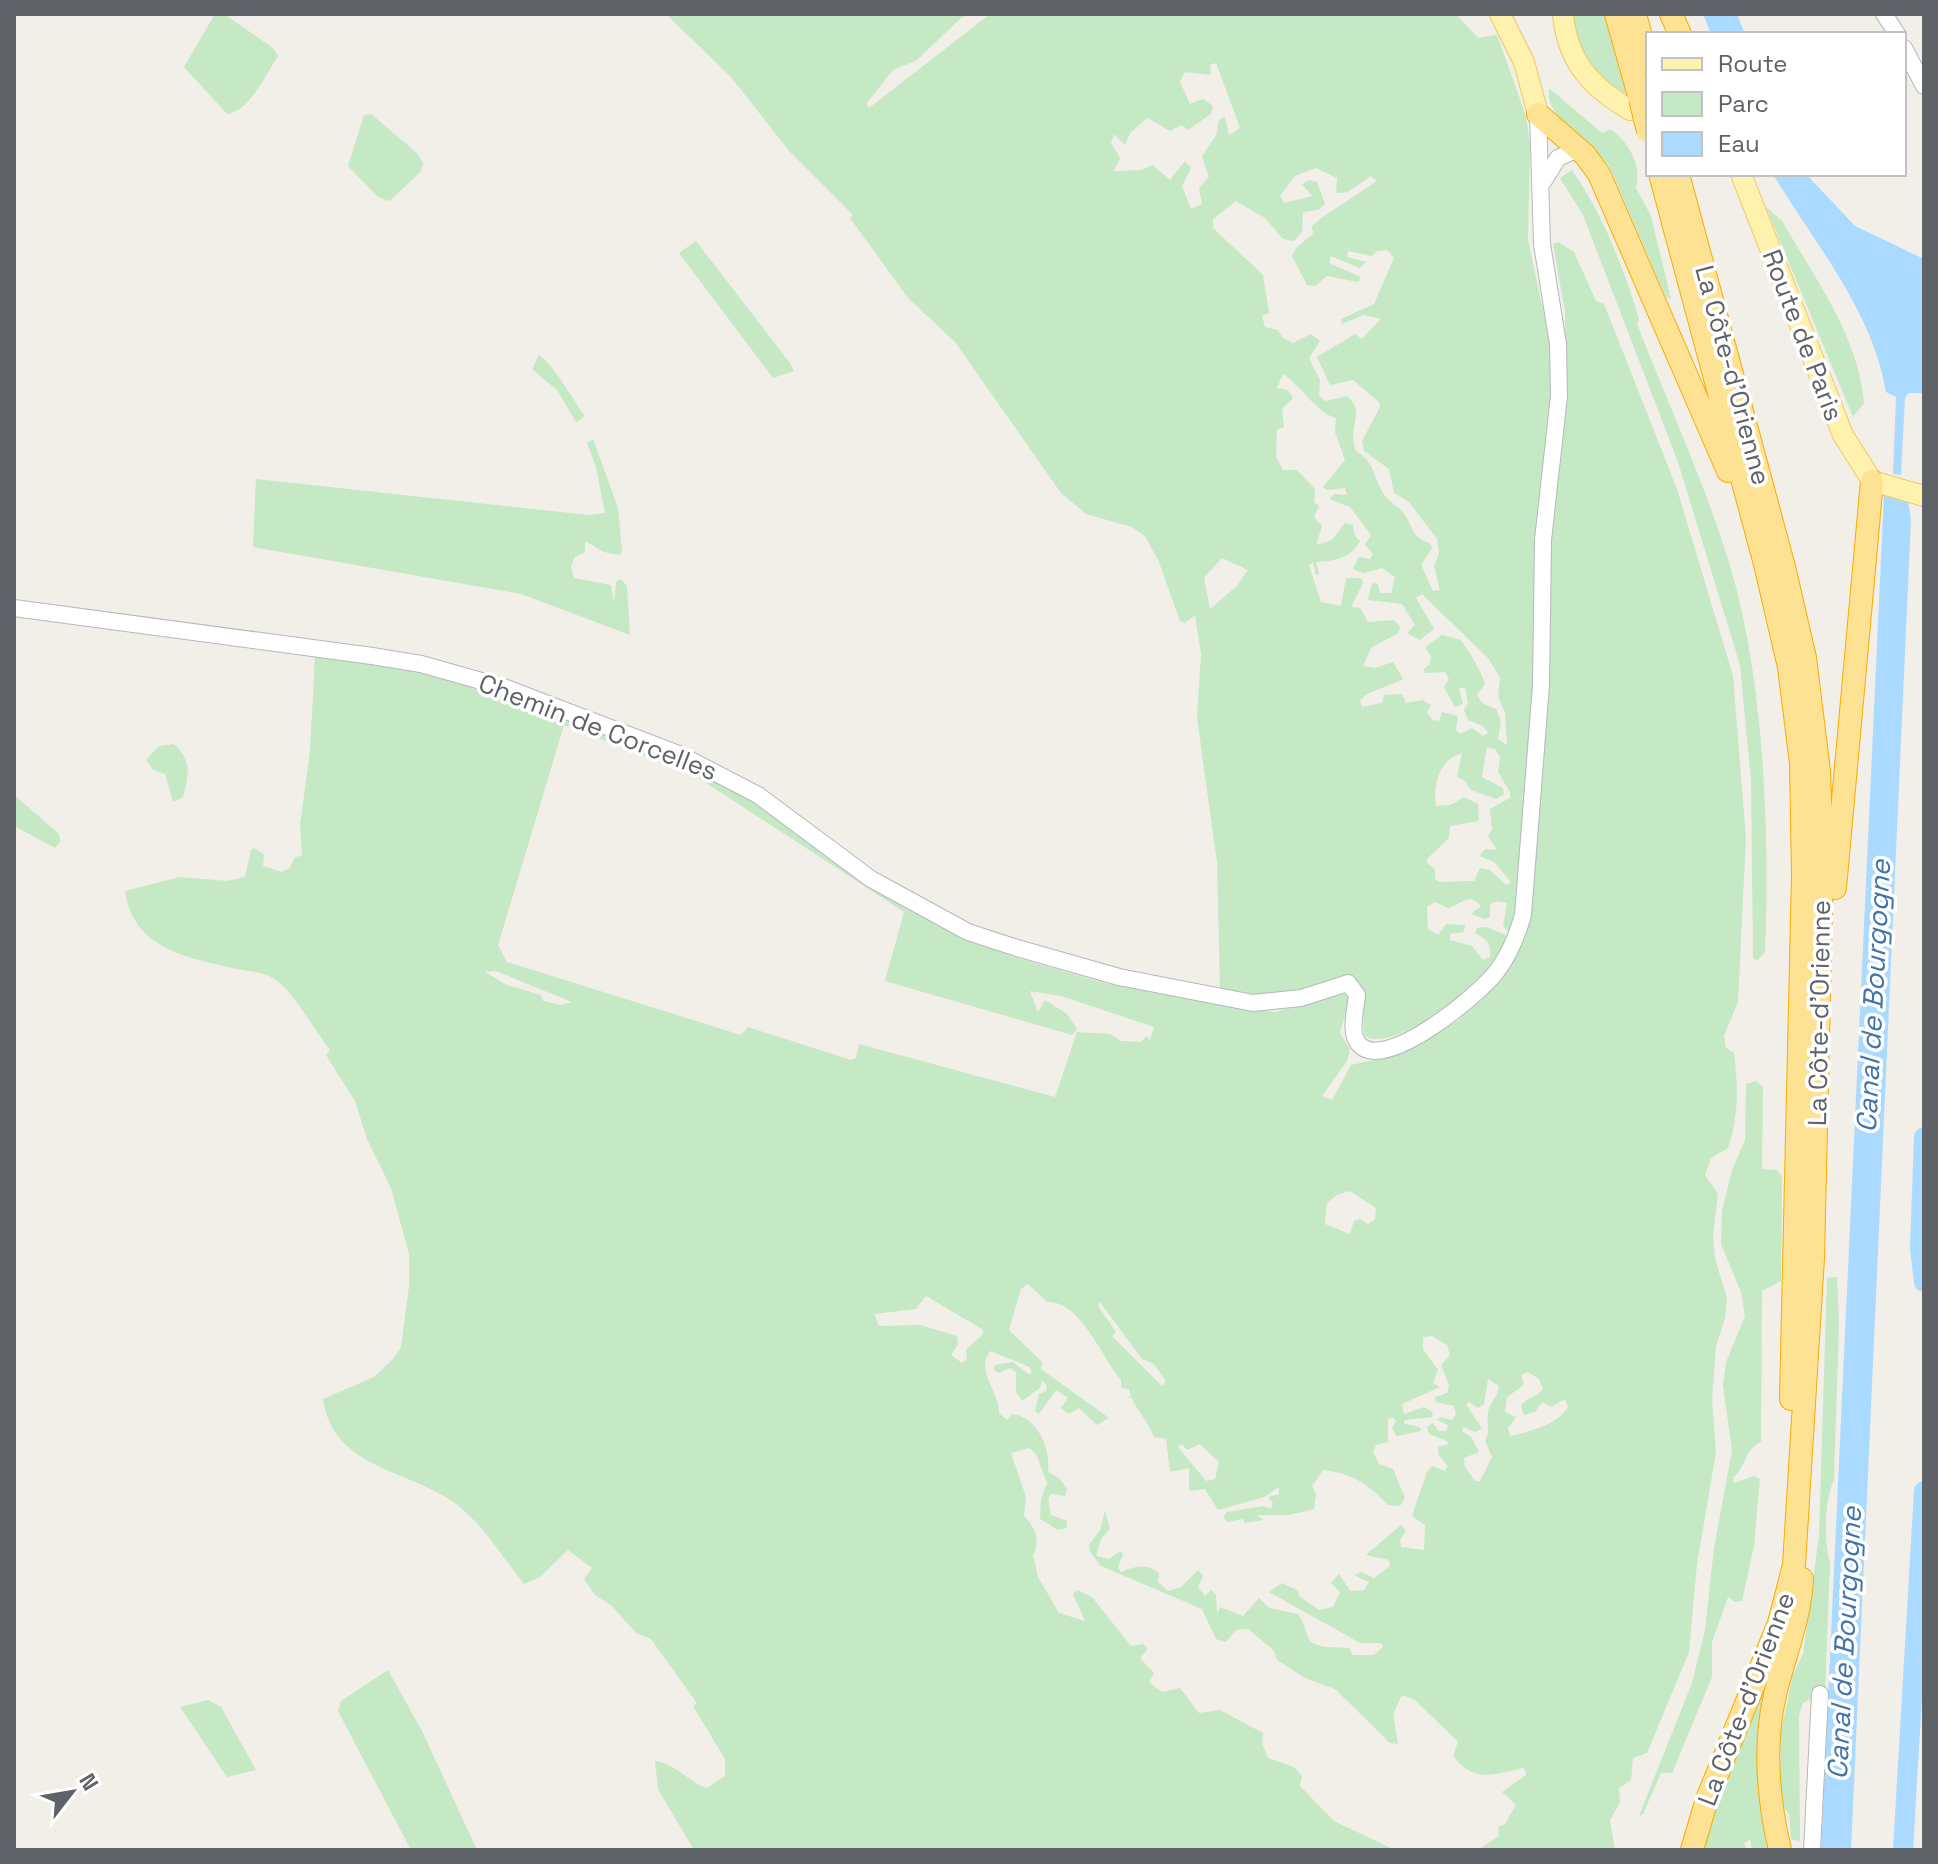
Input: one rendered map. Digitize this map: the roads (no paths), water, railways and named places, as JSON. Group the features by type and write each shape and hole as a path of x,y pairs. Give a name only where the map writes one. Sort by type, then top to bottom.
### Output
{"highway":[{"path":"1616,14 1635,104 1646,127"},
{"path":"1635,14 1646,55"},
{"path":"1538,114 1578,149 1599,174 1765,564"},
{"name":"La Côte-d'Orienne","path":"1661,176 1765,564 1789,667 1804,800 1790,1487 1784,1557 1772,1608 1698,1793 1681,1850"},
{"name":"La Côte-d'Orienne","path":"1679,176 1805,658 1821,796 1819,1036 1803,1454 1796,1550 1787,1593 1770,1647 1707,1799 1692,1850"},
{"path":"1819,1036 1878,483"},
{"path":"1780,1850 1771,1800 1768,1743 1775,1693 1799,1607 1803,1454"}],"main road":[{"path":"1500,14 1524,62 1538,114"},
{"path":"1563,14 1568,45 1583,74 1601,91 1635,104"},
{"name":"Route de Paris","path":"1742,176 1843,435 1878,483"},
{"path":"1878,483 1918,494"}],"street":[{"path":"1884,14 1896,32"},
{"path":"1906,52 1924,86"},
{"path":"1538,114 1540,187"},
{"path":"1540,187 1558,158 1578,149"},
{"name":"Chemin de Corcelles","path":"14,608 372,656 421,664 506,688 719,773 758,795 871,879 968,932 1065,963 1253,1003 1301,998 1348,983 1357,995 1354,1034 1361,1047 1382,1051 1404,1043 1465,1005 1497,971 1515,943 1523,915 1541,685 1543,540 1559,396 1558,344 1542,244 1540,187"},
{"path":"1812,1850 1820,1694"}],"water":[{"path":"1703,14 1737,14 1744,32 1710,32"},
{"path":"1774,176 1808,176 1855,226 1924,259 1924,393 1909,393 1905,397 1901,475 1893,474 1896,397 1886,392 1868,333 1840,278"},
{"name":"Canal de Bourgogne","path":"1884,495 1908,501 1911,519 1851,1850 1821,1850"}],"waterway":[{"path":"1924,1137 1920,1248 1924,1282"},
{"path":"1903,1850 1924,1491"}]}
